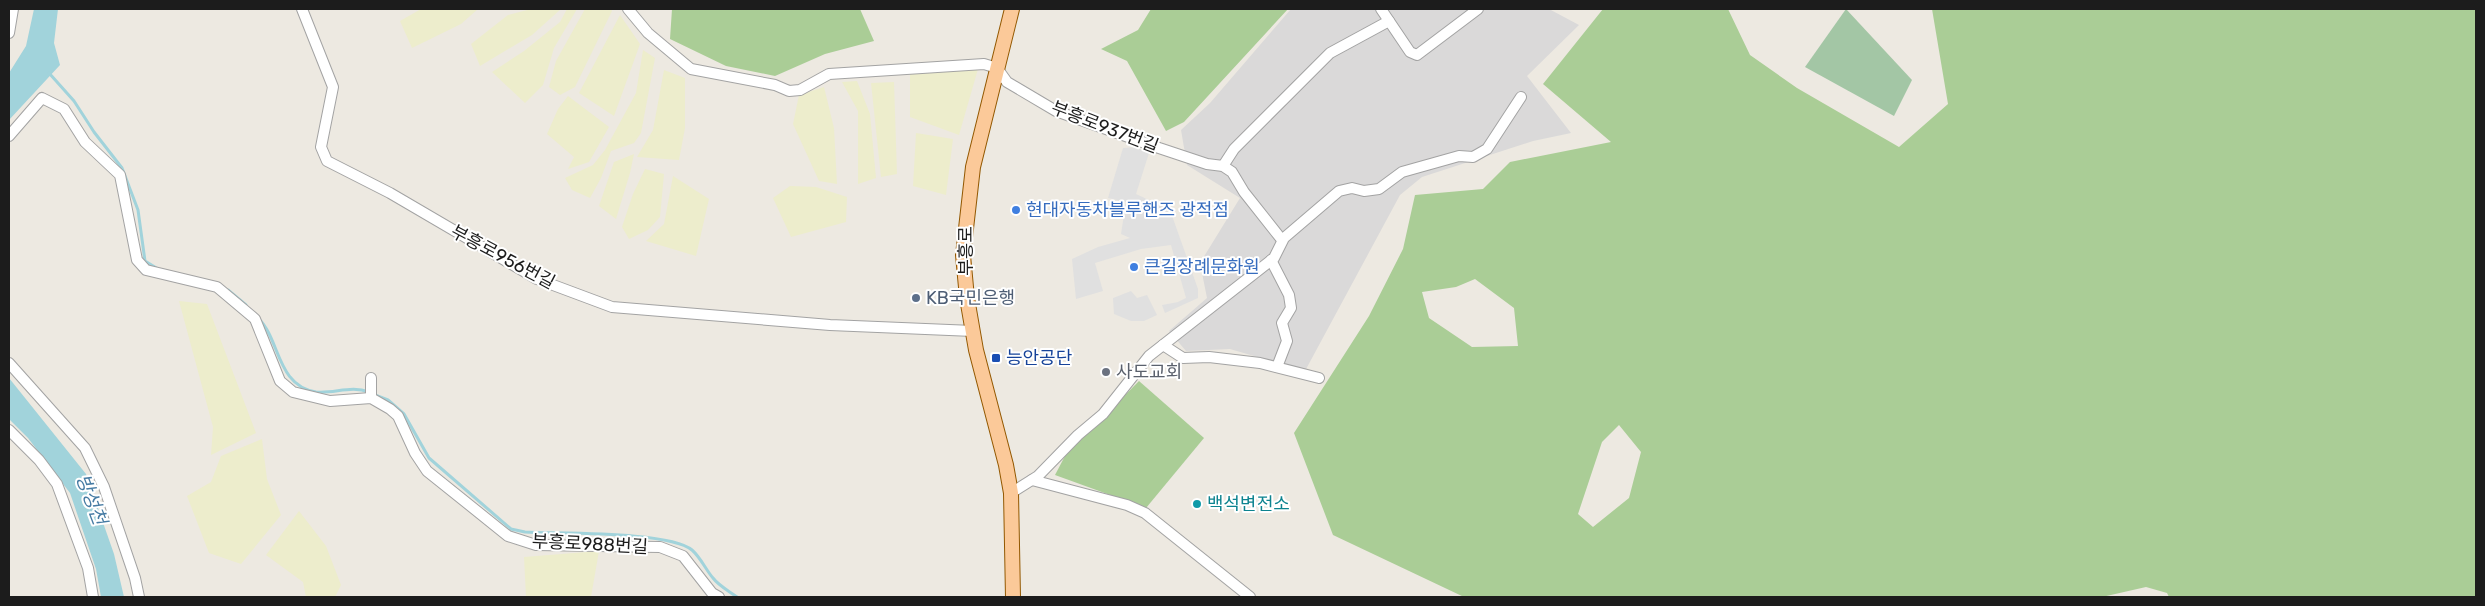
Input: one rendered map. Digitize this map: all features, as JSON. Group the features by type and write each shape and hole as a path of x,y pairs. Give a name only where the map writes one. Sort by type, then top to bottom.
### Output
{"main road":[{"name":"부흥로","path":"1012,9 973,167 967,203 963,255 967,298 973,331 1006,465 1011,493 1013,597"}],"street":[{"path":"9,33 13,9"},
{"name":"부흥로956번길","path":"302,9 333,86 321,147 327,161 390,193 537,279 612,308 830,325 973,331"},
{"path":"628,9 648,33 691,68 776,85 789,91 800,90 829,74 857,70 984,64 998,68"},
{"path":"1381,9 1410,52 1417,55 1478,9"},
{"path":"1282,240 1244,192 1232,172 1223,166 1234,149 1330,53 1389,21"},
{"name":"부흥로937번길","path":"998,68 1008,82 1056,111 1206,164 1223,166"},
{"path":"1011,493 1032,480 1102,414 1148,356 1272,260 1282,240 1339,191 1352,188 1379,190 1402,172 1459,156 1472,157 1487,149 1521,97"},
{"path":"9,136 42,98 64,109 85,142 120,175 137,260 146,270 217,287 254,319 280,382 293,392 330,401 371,398 371,378"},
{"path":"1272,260 1289,294 1291,308 1282,323 1287,341 1278,367"},
{"path":"1162,345 1182,358 1209,357 1278,367 1319,378"},
{"path":"9,363 85,448 104,487 135,578 139,597"},
{"name":"부흥로988번길","path":"371,398 398,416 415,452 427,471 508,536 536,544 660,547 683,556 712,593 719,597"},
{"path":"9,430 39,460 57,484 88,568 93,597"},
{"path":"1032,480 1145,513 1250,597"}],"shaded area":[{"path":"1291,9 1549,9 1579,25 1527,76 1571,133 1533,141 1422,177 1400,195 1305,371 1230,349 1186,351 1169,331 1207,298 1200,263 1240,198 1187,165 1181,130 1210,103"},
{"path":"1136,147 1149,153 1136,194 1170,210 1198,289 1198,298 1165,313 1162,305 1178,302 1186,298 1171,245 1141,249 1095,263 1103,291 1076,299 1072,259 1098,247 1130,238 1121,234 1126,202 1108,198 1123,148"},
{"path":"1131,291 1137,298 1147,295 1157,315 1144,321 1131,321 1114,314 1113,298"}],"green space":[{"path":"421,9 478,9 461,24 412,48 400,21"},
{"path":"531,9 561,9 532,35 480,66 471,44 508,15"},
{"path":"567,9 577,9 554,48 543,85 525,103 492,72 524,51 560,22"},
{"path":"585,9 611,9 612,11 575,87 560,95 549,87 556,61"},
{"path":"672,9 860,9 874,41 825,54 775,76 726,66 670,39"},
{"path":"1151,9 1288,9 1184,122 1166,131 1127,61 1101,49 1138,30"},
{"path":"1603,9 1728,9 1750,55 1797,88 1899,147 1948,104 1932,9 2476,9 2476,597 2169,597 2167,593 2146,587 2102,597 1464,597 1333,535 1294,433 1369,316 1403,249 1415,195 1483,189 1510,162 1611,142 1543,84","holes":["1475,279 1514,308 1518,346 1472,347 1429,318 1422,292 1456,287","1619,425 1641,452 1629,498 1593,527 1578,514 1602,442"]},
{"path":"1846,9 1912,80 1894,116 1805,67"},
{"path":"620,15 640,44 614,116 579,93"},
{"path":"643,50 655,58 641,133 634,143 611,151 601,178 590,198 572,190 565,178 593,165 605,150 636,93"},
{"path":"978,69 959,135 910,117 910,72"},
{"path":"664,70 685,78 685,128 679,160 637,157 653,130"},
{"path":"857,81 870,114 876,178 858,184 858,111 842,82"},
{"path":"894,82 897,174 881,177 871,83"},
{"path":"824,87 834,128 837,184 819,181 793,124 799,95"},
{"path":"568,96 609,127 589,162 568,169 574,157 547,134 558,109"},
{"path":"916,133 953,139 946,195 913,186"},
{"path":"634,154 616,219 599,206 614,162"},
{"path":"645,169 664,174 660,217 648,230 629,239 622,227 633,194"},
{"path":"673,176 709,199 696,256 646,241 664,224"},
{"path":"790,186 816,187 847,197 846,222 791,237 773,198"},
{"path":"179,301 207,304 256,433 211,455 213,427"},
{"path":"1139,381 1204,438 1146,508 1055,475 1065,456"},
{"path":"262,439 267,479 281,515 241,564 209,553 187,496 211,482 221,456"},
{"path":"299,511 326,546 341,585 335,597 306,597 303,582 266,555"},
{"path":"599,551 591,597 526,597 524,557"}],"water":[{"path":"34,9 58,9 54,43 60,65 9,120 9,73 26,46"},
{"name":"방성천","path":"9,378 86,474 114,554 124,597 101,597 96,569 70,493 28,438 9,419"}],"waterway":[{"path":"49,73 74,101 94,132 122,168 138,210 145,261 158,269"},
{"path":"228,290 246,305"},
{"path":"259,319 266,328 286,372 303,388 316,392 349,389 369,392"},
{"path":"375,395 388,400 404,414 429,458 511,529 525,532 638,536 680,544 692,550 715,581 737,597"}],"place":[{"name":"현대자동차블루핸즈 광적점","path":"1016,210"},
{"name":"큰길장례문화원","path":"1134,267"},
{"name":"KB국민은행","path":"916,298"},
{"name":"능안공단","path":"996,358"},
{"name":"사도교회","path":"1106,372"},
{"name":"백석변전소","path":"1197,504"}]}
